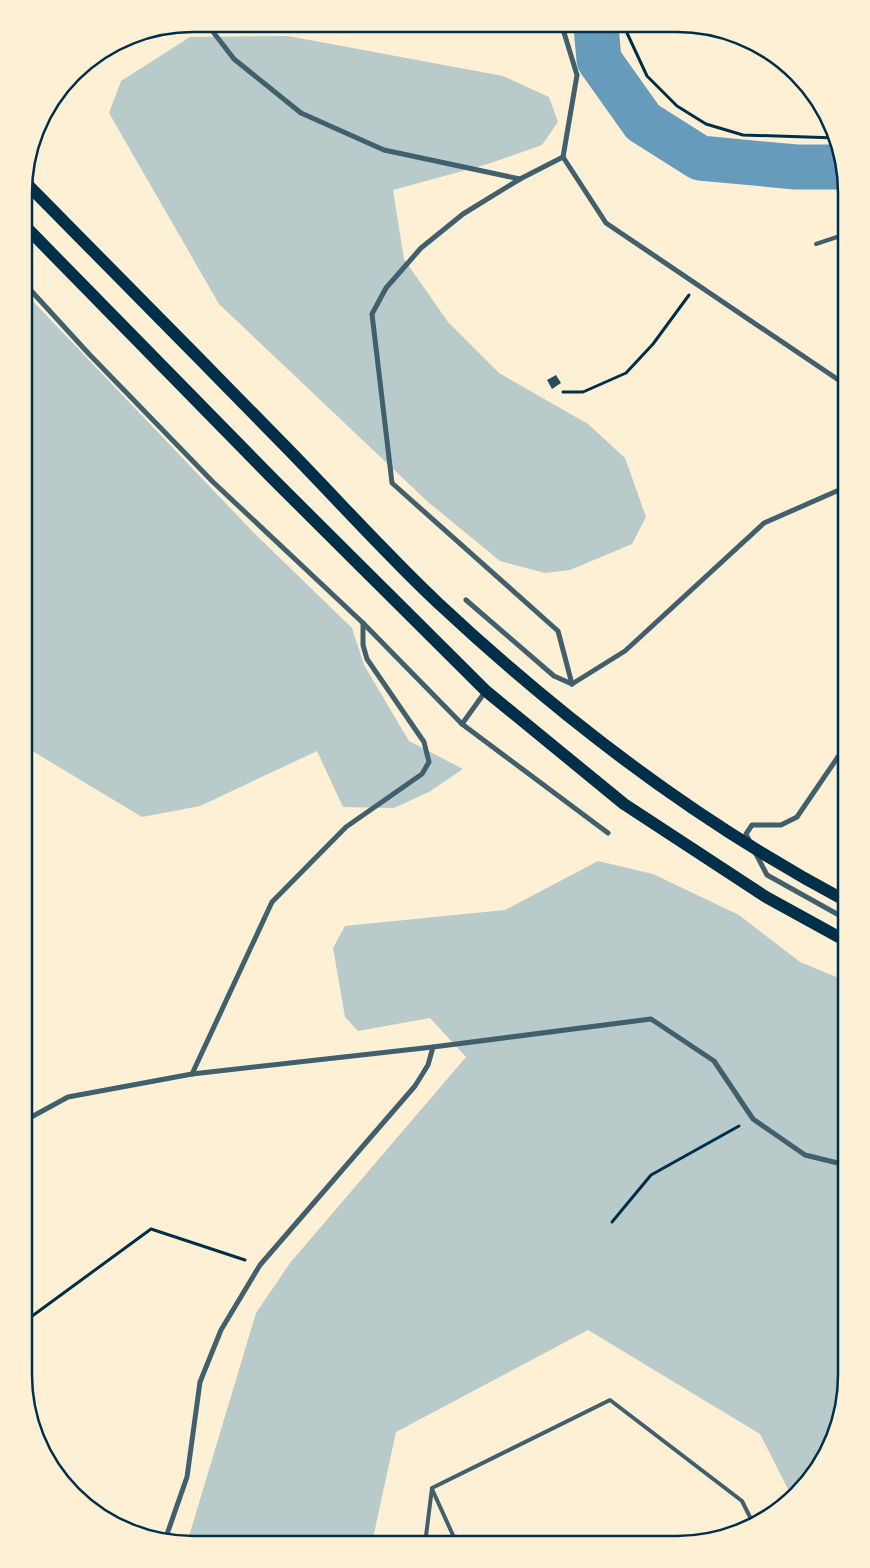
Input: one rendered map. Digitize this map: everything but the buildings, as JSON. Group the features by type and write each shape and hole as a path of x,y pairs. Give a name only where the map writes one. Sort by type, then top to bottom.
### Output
{"main road":[{"path":"32,190 438,602 528,683 627,762 696,810 745,843 837,896"},
{"path":"32,233 268,474 486,691 624,804 766,897 837,936"}],"street":[{"path":"564,32 578,75 563,157 606,223 838,380"},
{"path":"214,33 234,59 301,112 384,150 520,179"},
{"path":"563,157 520,179 463,214 421,248 386,288 372,314 392,483 558,631 572,684"},
{"path":"32,292 89,354 213,482 363,623 462,724 608,833"},
{"path":"572,684 625,651 764,522 838,491"},
{"path":"466,600 554,676 572,684"},
{"path":"192,1074 272,902 346,827 422,774 429,762 424,742 418,731 366,659 363,645 363,623"},
{"path":"462,724 486,691"},
{"path":"837,914 767,875 746,834 752,825 781,825 798,817 838,758"},
{"path":"32,1116 68,1098 192,1074 433,1047 651,1019 714,1061 753,1119 805,1155 837,1163"},
{"path":"167,1533 187,1477 200,1382 221,1330 260,1265 415,1086 428,1065 433,1047"}],"lane":[{"path":"816,244 838,237"},
{"path":"432,1488 610,1400 742,1502 750,1518"},
{"path":"425,1536 432,1488"},
{"path":"432,1488 453,1536"}],"path":[{"path":"627,32 647,76 677,106 706,124 743,135 827,138"},
{"path":"563,392 583,392 626,373 653,344 697,285"},
{"path":"612,1222 651,1174 734,1129"},
{"path":"32,1316 151,1229 260,1265"}],"shaded area":[{"path":"288,36 503,76 549,97 558,122 542,145 488,164 393,190 404,259 448,322 499,373 588,424 625,458 646,517 632,544 570,570 545,573 500,561 428,502 219,304 109,113 121,81 190,37"},
{"path":"32,300 255,534 352,628 364,665 409,741 463,769 429,792 394,808 343,807 317,751 200,806 142,817 32,751"},
{"path":"598,861 653,874 739,915 800,962 837,977 837,1385 832,1416 816,1455 804,1473 788,1490 760,1434 588,1330 396,1432 374,1536 189,1536 256,1313 290,1263 466,1057 430,1018 358,1031 345,1017 333,948 345,926 505,910"}],"waterway":[{"path":"597,32 599,60 643,122 700,158 796,167 835,167"}]}
